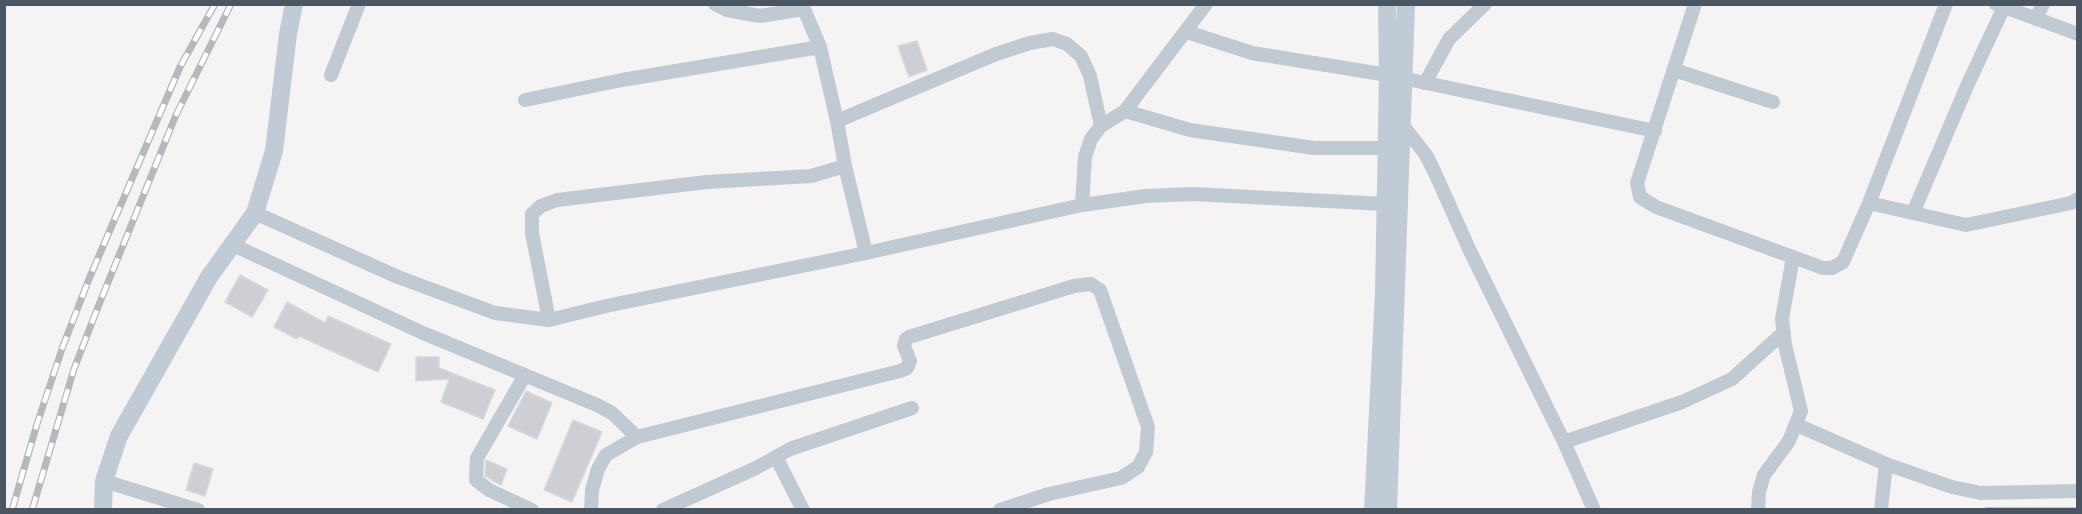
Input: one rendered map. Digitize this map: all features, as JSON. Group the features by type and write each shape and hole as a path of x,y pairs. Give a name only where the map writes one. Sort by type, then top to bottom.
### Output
{"main road":[{"path":"103,510 104,481 119,436 209,277 255,213 274,151 288,33 294,4"},
{"path":"1387,4 1401,123 1388,510"},
{"path":"1373,510 1383,303 1386,148 1406,4"}],"street":[{"path":"331,75 359,4"},
{"path":"715,4 727,10 760,16 810,7 866,253"},
{"path":"1082,205 1084,157 1091,139 1101,126 1125,111 1206,4"},
{"path":"1425,83 1449,39 1485,4"},
{"path":"1695,4 1637,183 1640,197 1656,207 1823,268 1832,268 1844,262 1946,4"},
{"path":"2036,19 2043,4"},
{"path":"1913,213 2000,6 2078,34"},
{"path":"1187,32 1252,53 1395,76 1655,131"},
{"path":"837,121 996,54 1030,43 1053,39 1067,44 1081,56 1090,76 1101,126"},
{"path":"525,100 622,80 820,47"},
{"path":"1674,70 1773,102"},
{"path":"1125,111 1190,130 1314,148 1386,148"},
{"path":"1401,123 1430,164 1470,251 1564,441 1594,510"},
{"path":"549,320 532,233 532,214 542,206 557,200 707,182 811,176 845,166"},
{"path":"255,213 398,277 484,309 495,313 549,320 1082,205 1146,195 1192,194 1385,204"},
{"path":"1869,203 1966,225 2071,203 2078,199"},
{"path":"233,245 423,333 597,405 612,413 637,437"},
{"path":"1758,510 1759,492 1764,475 1789,441 1801,411 1782,319 1793,257"},
{"path":"591,510 592,490 598,469 606,455 637,437 900,371 907,368 910,361 904,346 909,337 1074,286 1092,284 1100,290 1148,427 1146,452 1138,467 1120,478 1049,494 1000,510"},
{"path":"1564,441 1682,402 1732,379 1784,332"},
{"path":"525,375 477,458 476,480 489,490 532,510"},
{"path":"663,510 756,468 790,448 912,408"},
{"path":"1797,424 1886,464 1952,487 1981,493 2078,491"},
{"path":"776,457 803,510"},
{"path":"1881,510 1886,464"},
{"path":"104,481 198,510"}],"water":[{"path":"1985,507 2077,507 2078,509 1985,510"}],"building":[{"path":"917,41 927,70 909,77 898,46"},
{"path":"240,275 268,290 252,317 225,302"},
{"path":"287,302 325,323 328,316 391,344 378,372 299,336 297,339 274,327"},
{"path":"416,357 439,357 439,368 495,390 483,419 441,402 449,379 416,381"},
{"path":"526,391 552,403 537,439 508,426"},
{"path":"573,420 602,432 572,502 544,490"},
{"path":"486,460 507,469 501,485 485,476"},
{"path":"194,463 213,469 205,496 186,490"}],"railway":[{"path":"12,510 37,424 63,346 89,279 180,67 215,4"},
{"path":"32,510 74,369 98,307 176,115 231,4"}]}
